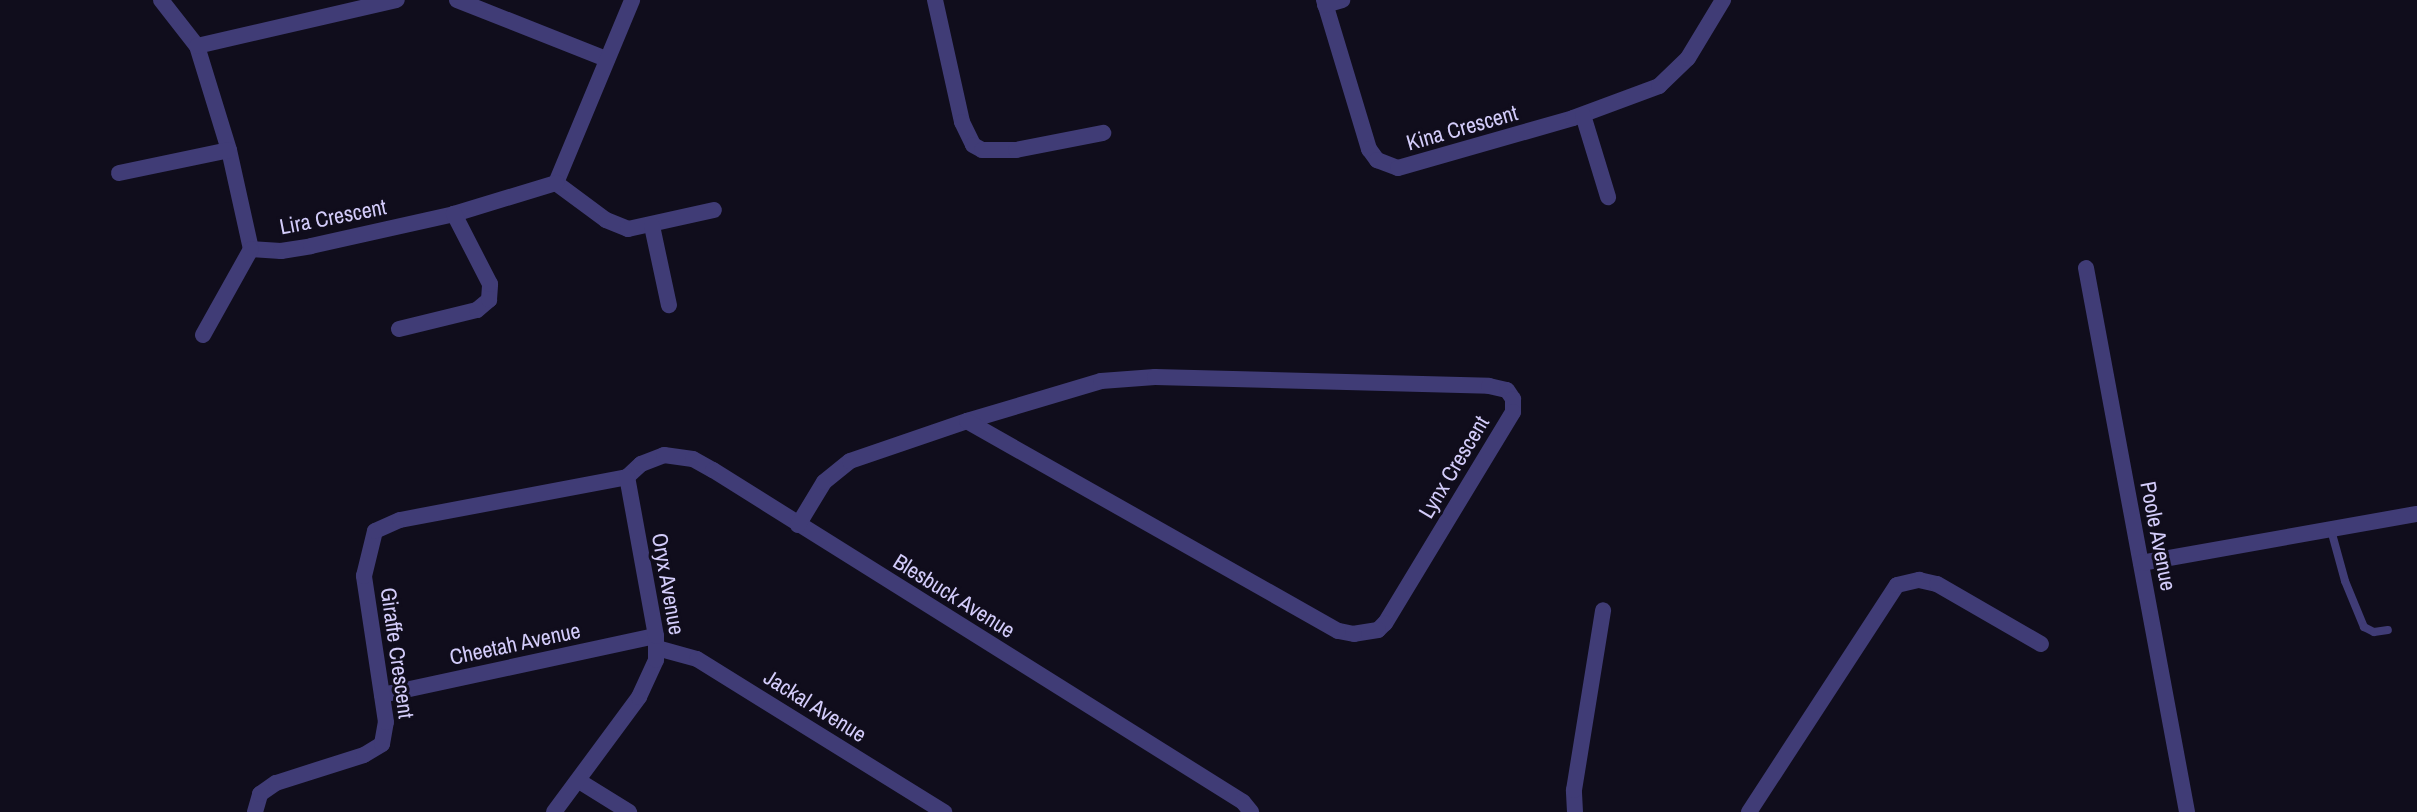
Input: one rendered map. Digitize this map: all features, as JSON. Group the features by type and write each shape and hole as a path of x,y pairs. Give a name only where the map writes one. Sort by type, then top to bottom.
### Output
{"street":[{"path":"161,0 197,46 397,0"},
{"path":"457,0 606,59"},
{"path":"632,0 556,183 618,226 628,229 714,210"},
{"path":"935,0 962,122 973,145 982,150 1016,150 1103,133"},
{"name":"Kina Crescent","path":"1330,2 1369,149 1377,160 1398,168 1414,166 1634,97 1673,76 1717,2"},
{"name":"Lira Crescent","path":"197,46 229,150 251,249 293,249 454,214 556,183"},
{"path":"1583,115 1608,197"},
{"path":"119,173 229,150"},
{"path":"399,329 477,310 489,300 490,284 454,214"},
{"path":"652,226 669,305"},
{"path":"203,335 251,249"},
{"name":"Poole Avenue","path":"2086,268 2187,812"},
{"name":"Lynx Crescent","path":"798,525 824,482 839,467 967,421 1077,386 1155,377 1489,386 1507,390 1513,399 1513,412 1392,613 1378,630 1354,634 1338,631 967,421"},
{"name":"Blesbuck Avenue","path":"627,477 653,457 693,459 1243,802 1251,812"},
{"name":"Oryx Avenue","path":"554,812 639,697 651,676 657,642 627,477"},
{"name":"Giraffe Crescent","path":"255,812 260,794 276,783 364,755 382,744 386,722 364,576 375,531 400,520 627,477"},
{"path":"2141,563 2417,514"},
{"path":"1749,812 1897,585 1919,580 1937,584 2041,644"},
{"path":"1575,812 1574,790 1603,610"},
{"name":"Cheetah Avenue","path":"382,695 657,642"},
{"name":"Jackal Avenue","path":"657,642 697,659 944,812"},
{"path":"579,781 629,812"}],"lane":[{"path":"2331,529 2345,581 2364,627 2374,632 2388,630"}]}
